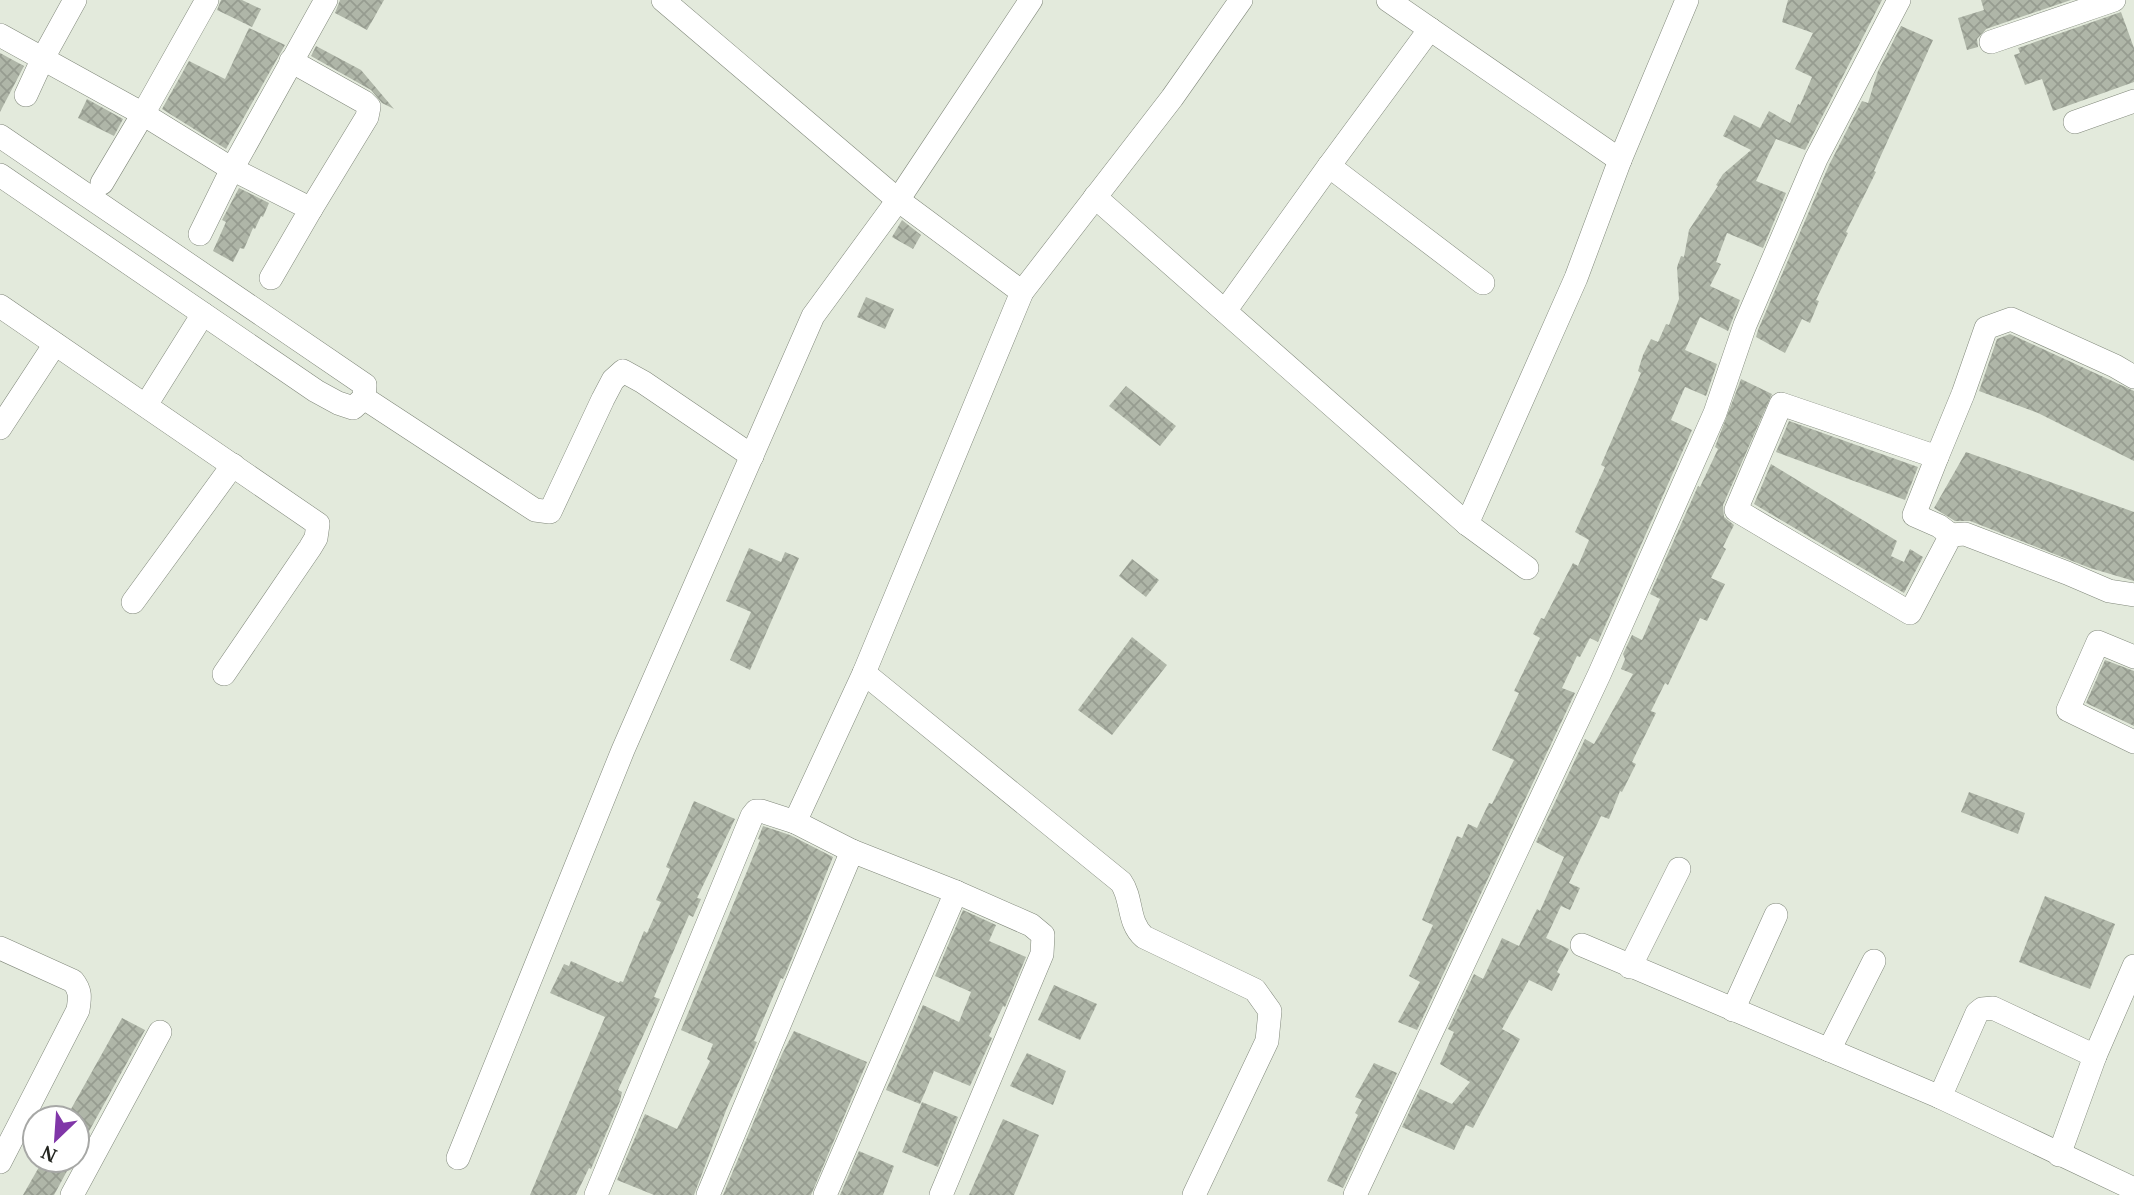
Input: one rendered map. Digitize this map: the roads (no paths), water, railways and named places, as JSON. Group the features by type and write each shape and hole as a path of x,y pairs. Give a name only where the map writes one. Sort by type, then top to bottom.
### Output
{"street":[{"path":"26,95 75,0"},
{"path":"102,183 207,0"},
{"path":"200,234 232,169 326,0"},
{"path":"663,0 898,200 1022,292"},
{"path":"458,1158 623,750 813,316 898,200 1031,0"},
{"path":"795,821 864,673 1022,292 1172,98 1241,0"},
{"path":"1388,0 1620,160"},
{"path":"1355,1195 1599,675 1715,413 1745,325 1816,159 1899,0"},
{"path":"1991,42 2114,0"},
{"path":"1467,524 1576,278 1682,2"},
{"path":"1225,311 1430,29"},
{"path":"0,36 142,114 232,169 311,209"},
{"path":"271,278 367,117 369,107 291,61"},
{"path":"2075,122 2134,101"},
{"path":"0,136 365,385 363,398 353,408 316,391 0,175"},
{"path":"1329,166 1483,284"},
{"path":"1095,197 1467,524 1527,568"},
{"path":"0,306 318,524 316,538 310,548 224,674"},
{"path":"146,405 203,314"},
{"path":"2134,377 2011,319 1986,328 1963,394 1914,515 1939,526 1951,535 1965,534 2109,591 2134,595"},
{"path":"0,428 55,344"},
{"path":"363,398 535,510 550,512 613,380 623,371 751,456"},
{"path":"1937,457 1781,404 1736,510 1910,613 1951,535"},
{"path":"133,602 233,465"},
{"path":"2134,657 2098,642 2068,710 2134,742"},
{"path":"864,673 1121,882 1127,890 1136,930 1144,937 1255,990 1270,1011 1267,1041 1194,1195"},
{"path":"596,1195 756,811 795,821 852,851 1031,925 1043,935 1042,954 941,1195"},
{"path":"708,1195 852,851"},
{"path":"1630,967 1679,869"},
{"path":"825,1195 956,892"},
{"path":"1733,1010 1776,915"},
{"path":"1582,945 1940,1097 2134,1189"},
{"path":"0,1163 78,1010 80,996 73,981 1,951"},
{"path":"1829,1050 1874,961"},
{"path":"2059,1155 2095,1056 2134,966"},
{"path":"1940,1097 1977,1013 1982,1009 1993,1007 2095,1056"},
{"path":"72,1195 160,1032"}]}
